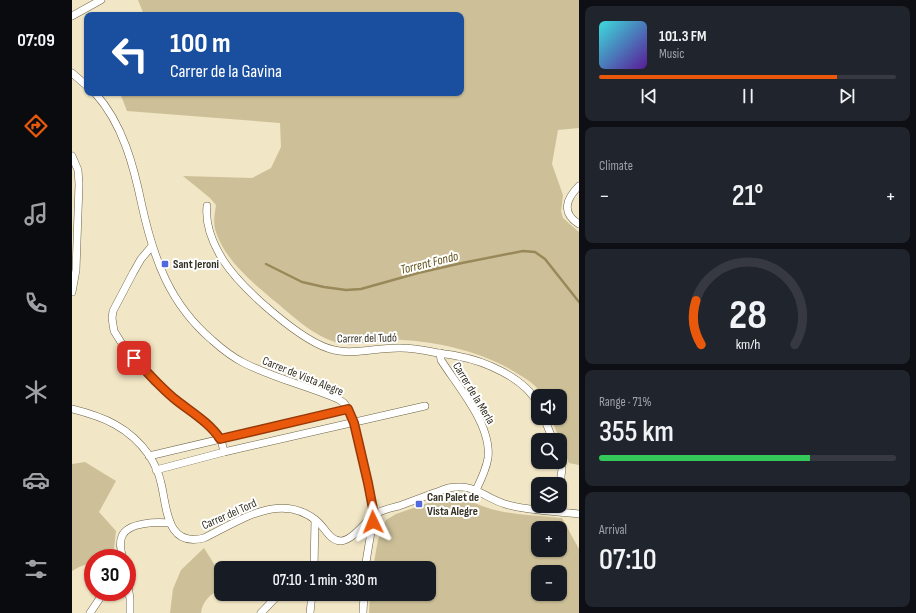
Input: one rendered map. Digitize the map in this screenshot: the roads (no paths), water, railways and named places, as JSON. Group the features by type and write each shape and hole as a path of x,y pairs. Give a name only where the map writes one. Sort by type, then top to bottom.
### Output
{"street":[{"path":"72,16 101,0"},
{"path":"72,73 84,83"},
{"name":"Carrer de Vista Alegre","path":"98,96 113,118 130,159 136,177 152,246 171,292 200,330 236,359 338,399 344,403 354,423 374,514"},
{"path":"72,156 78,170 79,184 76,270 72,292"},
{"path":"579,186 570,199 567,208 570,216 579,224"},
{"name":"Carrer del Tudó","path":"207,206 206,216 208,227 216,248 223,260 243,285 284,321 306,337 328,349 337,351 400,348 440,353 470,359 492,367 525,386 531,392"},
{"path":"152,246 141,259 113,311 112,318 114,331 124,347 155,382 217,433 224,452"},
{"name":"Carrer de la Merla","path":"440,353 441,360 477,415 486,435 488,456 486,466 476,490"},
{"path":"156,470 224,452 425,406"},
{"path":"72,409 99,416 118,426 134,438 149,456 161,482 170,523 149,523 137,525 125,531 121,537 121,549"},
{"path":"149,456 348,409"},
{"path":"366,561 374,514 448,488 464,486 505,504 531,506"},
{"name":"Carrer del Tord","path":"170,523 178,534 185,538 196,540 204,538 243,518 265,510 285,508 303,512 315,520 332,538 340,541 346,540 352,536 374,514"},
{"path":"567,512 579,514"},
{"path":"314,561 315,520"},
{"path":"90,613 98,601"},
{"path":"130,601 130,613"},
{"path":"261,613 272,601"},
{"path":"310,613 311,601"},
{"path":"363,613 364,601"}],"waterway":[{"name":"Torrent Fondo","path":"266,264 302,282 346,290 361,289 418,273 462,263 523,251 535,252 545,259 579,302"}],"place":[{"name":"Sant Jeroni","path":"165,264"},
{"name":"Can Palet de Vista Alegre","path":"419,504"}]}
